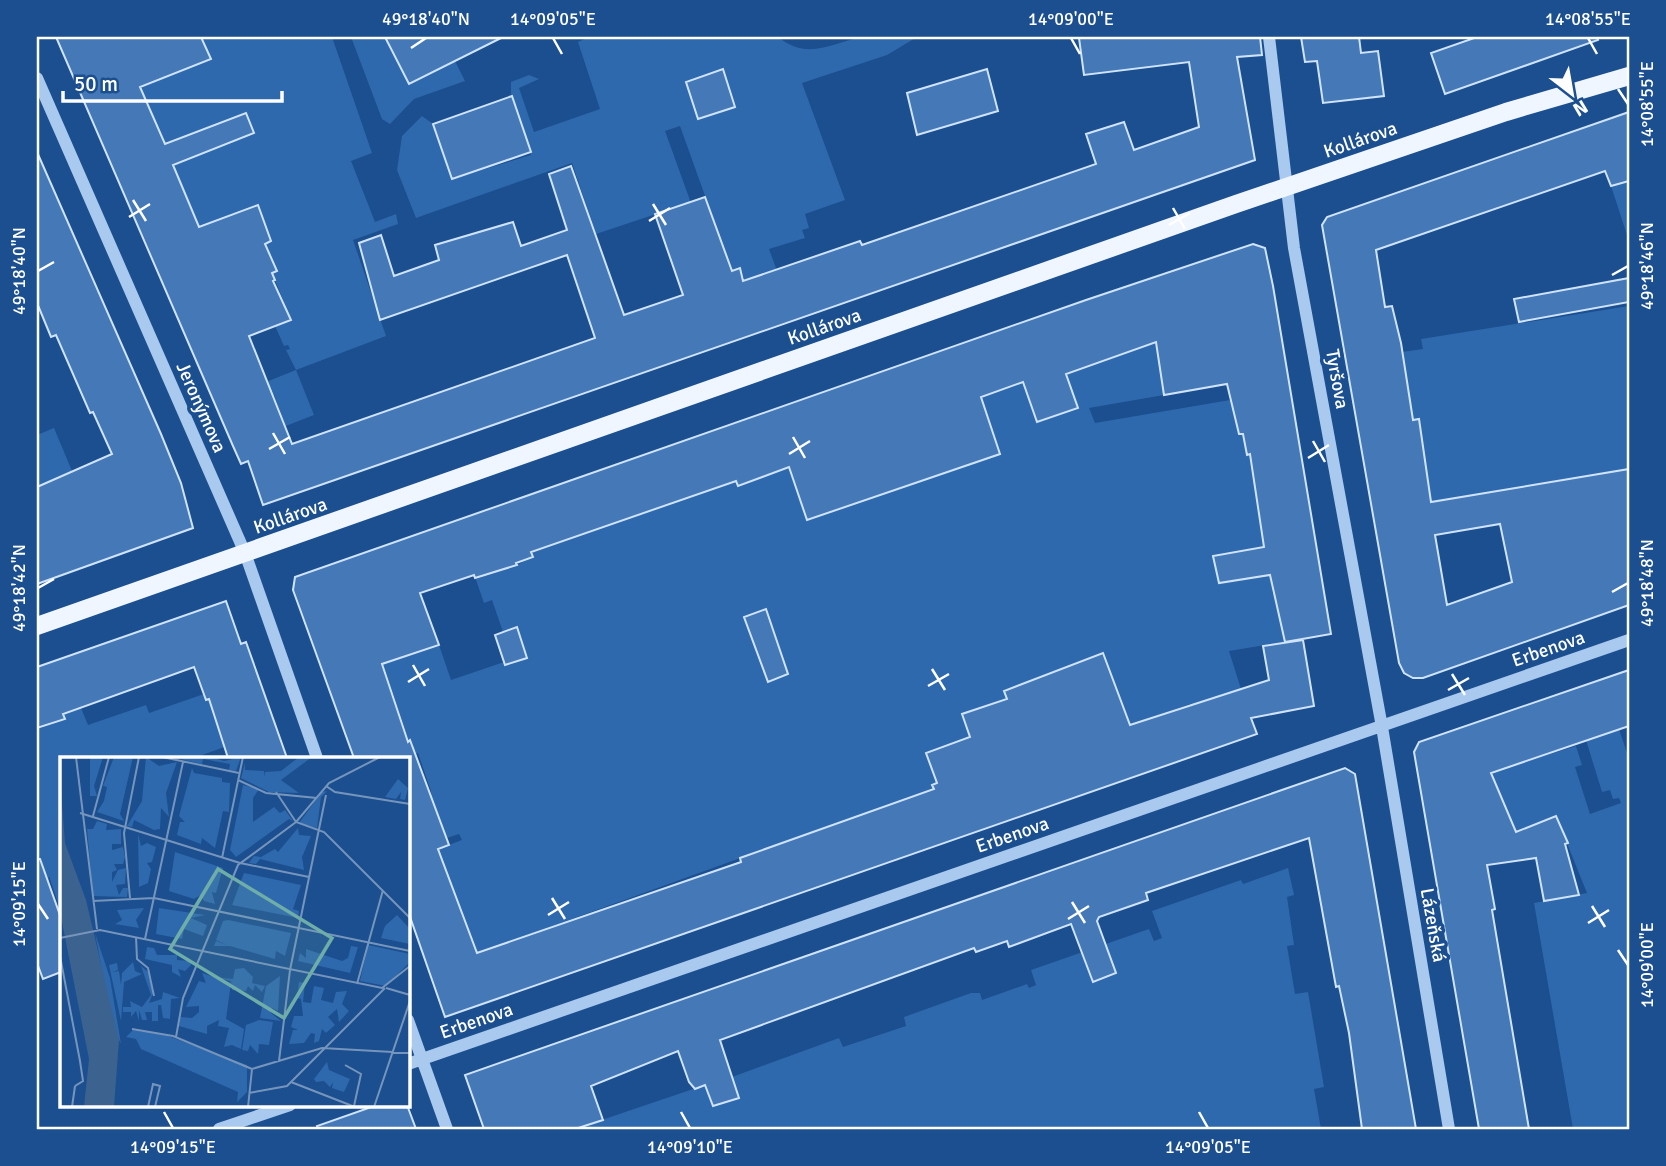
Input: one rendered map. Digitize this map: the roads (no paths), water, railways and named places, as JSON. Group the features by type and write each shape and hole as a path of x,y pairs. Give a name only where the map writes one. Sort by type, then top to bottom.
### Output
{"main road":[{"name":"Kollárova","path":"37,626 1287,187 1506,112 1629,76"}],"street":[{"name":"Tyršova","path":"1269,37 1294,248 1382,727"},
{"name":"Jeronýmova","path":"37,78 245,553 317,757"},
{"name":"Erbenova","path":"410,1063 1629,640"},
{"name":"Lázeňská","path":"1382,727 1449,1129"},
{"path":"410,1026 447,1129"},
{"path":"219,1129 287,1106"}]}
